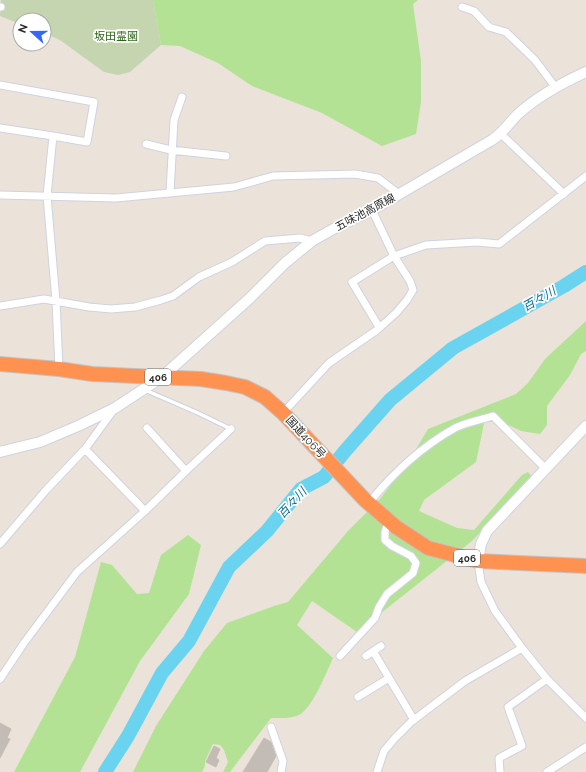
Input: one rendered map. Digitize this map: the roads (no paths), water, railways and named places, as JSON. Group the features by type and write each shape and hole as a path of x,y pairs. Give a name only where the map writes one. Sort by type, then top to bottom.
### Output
{"highway":[{"name":"国道406号","path":"0,364 58,368 92,374 202,379 245,387 265,397 283,413 367,501 390,521 428,548 478,561 586,566"}],"main road":[{"name":"五味池高原線","path":"0,452 40,442 78,426 115,408 162,378 250,298 285,262 312,241 372,210 501,134 517,115 540,97 586,72"},
{"path":"478,561 481,544 487,531 586,426"}],"street":[{"path":"462,6 474,11 489,27 506,32 535,60 556,88"},
{"path":"0,85 94,102 87,142 0,128"},
{"path":"170,192 171,150 174,120 182,97"},
{"path":"501,134 564,194"},
{"path":"53,136 47,196 56,301 58,368"},
{"path":"146,144 171,150 226,156"},
{"path":"0,195 116,198 234,187 273,176 354,174 378,178 399,194"},
{"path":"379,327 352,282 394,256 426,245 477,242 499,244 586,176"},
{"path":"283,413 329,363 396,313 413,290 410,282 394,256 372,210"},
{"path":"0,306 44,299 111,309 135,306 173,296 199,278 232,262 265,241 300,238 312,241"},
{"path":"0,544 47,489 85,449 115,408"},
{"path":"367,501 398,470 422,450 456,428 493,416 546,468"},
{"path":"147,428 186,471"},
{"path":"0,679 24,643 76,572 145,511 231,429"},
{"path":"85,449 145,511"},
{"path":"340,656 375,618 387,594 413,573 416,563 411,556 392,546 386,540 385,532 390,521"},
{"path":"478,561 481,582 495,611 547,679 586,718"},
{"path":"366,656 381,646"},
{"path":"377,772 384,751 414,720 465,681 522,648"},
{"path":"373,651 414,720"},
{"path":"358,697 389,678"},
{"path":"500,772 498,758 522,746 508,707 547,679"},
{"path":"271,727 283,761 281,772"},
{"path":"547,772 586,747"}],"lane":[{"path":"143,390 198,412 231,429"}],"waterway":[{"name":"百々川","path":"105,772 128,736 162,673 189,641 229,567 267,531 301,489 324,477 390,400 453,348 564,286 586,272"}],"park label":[{"name":"坂田霊園","path":"116,36"}]}
